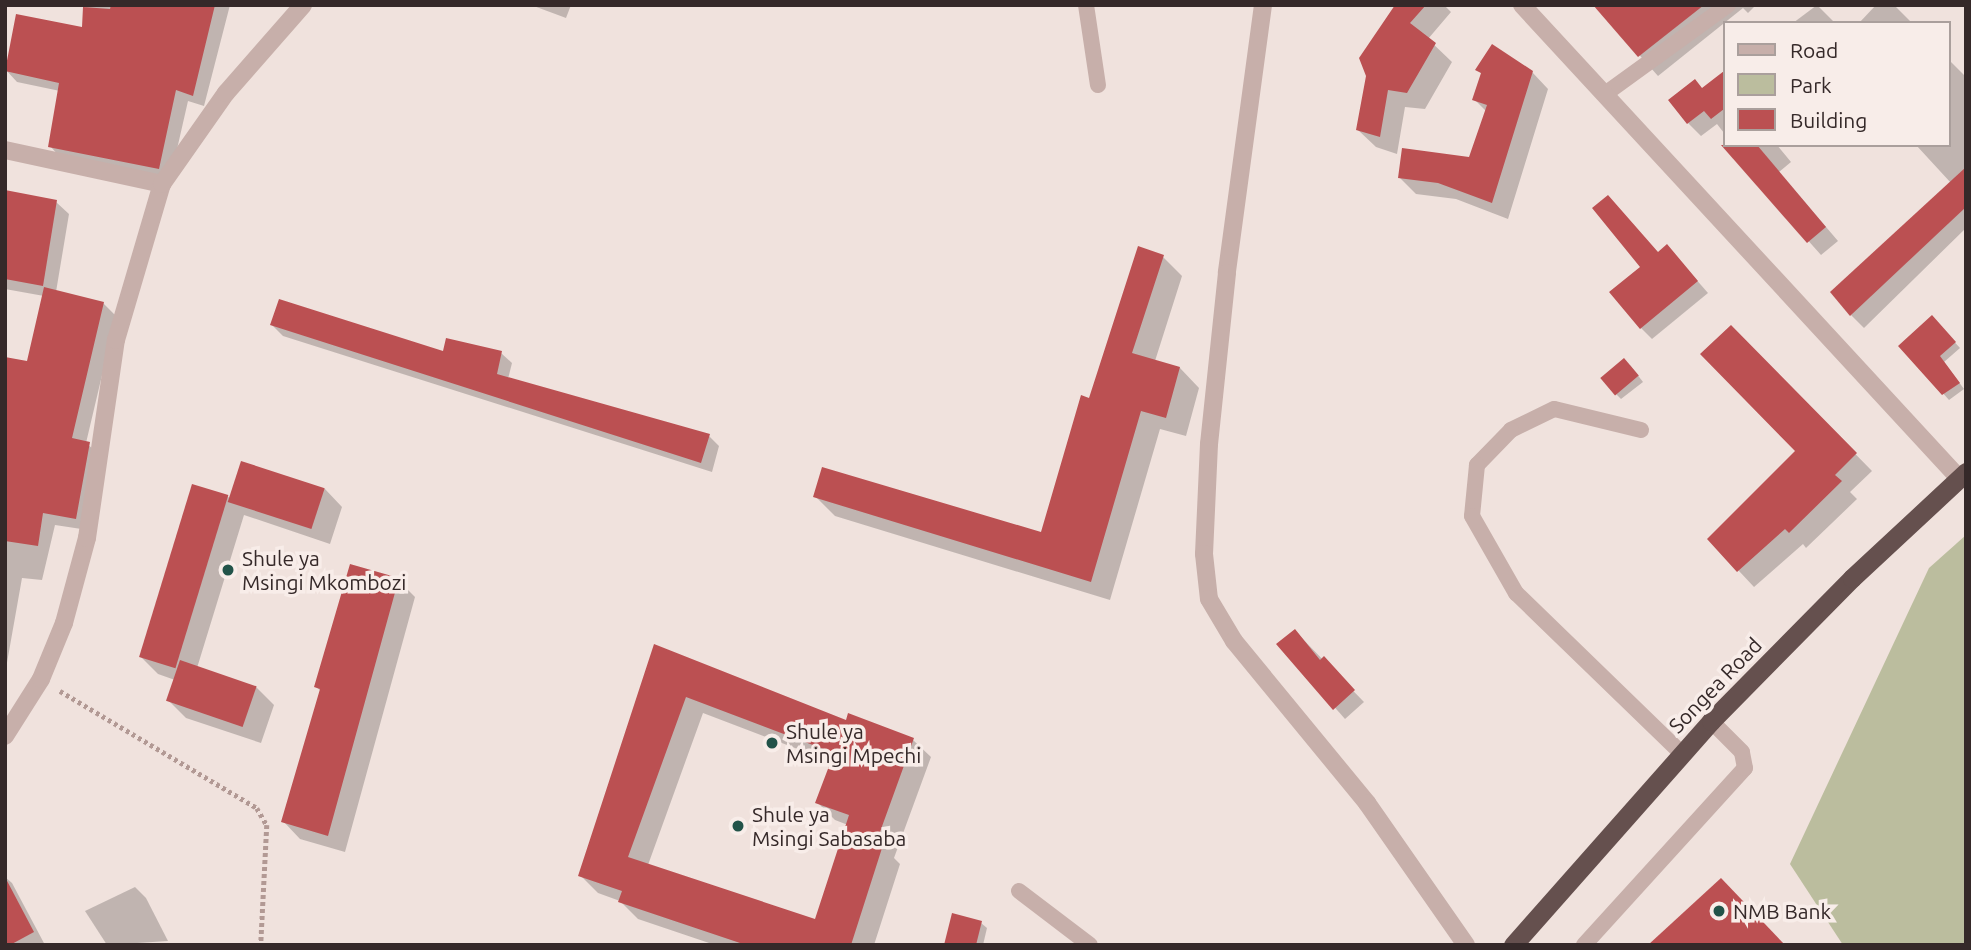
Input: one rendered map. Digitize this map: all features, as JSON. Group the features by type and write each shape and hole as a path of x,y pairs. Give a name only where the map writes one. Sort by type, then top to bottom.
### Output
{"highway":[{"name":"Songea Road","path":"1522,942 1711,721 1852,578 1962,475"}],"street":[{"path":"5,736 41,679 64,622 87,538 116,340 162,184 226,93 303,5"},
{"path":"1263,5 1227,273 1209,444 1204,554 1209,599 1234,641 1359,793 1466,945"},
{"path":"1522,5 1962,475"},
{"path":"5,150 162,184"}],"lane":[{"path":"1086,5 1098,85"},
{"path":"1605,94 1680,36 1728,5"},
{"path":"1640,430 1554,409 1511,430 1477,465 1472,516 1516,593 1681,753"},
{"path":"1584,945 1745,768 1742,752 1711,721"},
{"path":"1019,891 1090,945"}],"path":[{"path":"41,679 257,808 267,825 261,945"}],"green space":[{"path":"1966,535 1966,945 1843,945 1790,864 1929,568"}],"building":[{"path":"111,5 215,5 193,96 176,90 159,169 48,147 59,83 5,71 16,14 82,27 83,7 110,9"},
{"path":"1395,5 1426,5 1410,23 1436,43 1407,93 1388,90 1380,137 1356,130 1366,76 1359,58"},
{"path":"1593,5 1704,5 1638,57"},
{"path":"1492,44 1533,71 1492,203 1438,183 1398,178 1402,148 1469,157 1487,105 1472,100 1481,73 1475,70"},
{"path":"1722,73 1722,111 1711,119 1704,111 1687,124 1668,100 1695,79 1702,88"},
{"path":"1723,147 1759,147 1826,227 1807,243"},
{"path":"1966,167 1966,207 1850,316 1830,292"},
{"path":"5,190 57,200 43,286 5,279"},
{"path":"1608,195 1658,252 1667,244 1698,281 1640,329 1609,292 1640,267 1592,208"},
{"path":"1138,246 1164,255 1132,353 1180,367 1166,418 1141,411 1091,582 813,497 822,467 1041,532 1081,395 1089,398"},
{"path":"44,287 104,302 72,438 90,442 76,519 43,513 38,546 5,541 5,357 27,361"},
{"path":"279,299 443,351 446,338 502,351 497,374 710,434 701,463 270,325"},
{"path":"1932,315 1956,342 1940,356 1960,383 1942,395 1898,346"},
{"path":"1731,325 1857,453 1835,475 1842,481 1789,533 1785,529 1737,572 1707,539 1795,451 1700,354"},
{"path":"1624,358 1639,376 1615,396 1600,378"},
{"path":"241,461 325,488 311,529 228,502"},
{"path":"192,484 228,495 175,668 139,657"},
{"path":"350,564 399,578 328,836 281,822 320,689 314,687"},
{"path":"1295,629 1320,660 1324,656 1355,690 1333,710 1276,644"},
{"path":"654,644 846,720 848,713 914,738 876,843 883,845 851,945 746,945 618,902 622,891 578,876","holes":["686,697 834,753 815,803 849,815 815,919 628,857"]},
{"path":"180,660 257,686 243,727 166,701"},
{"path":"5,877 34,932 10,945 5,945"},
{"name":"NMB Bank","path":"1721,878 1785,945 1648,945"},
{"path":"952,913 982,921 976,945 944,945"}],"place":[{"name":"Shule ya Msingi Mkombozi","path":"228,570"},
{"name":"Shule ya Msingi Mpechi","path":"772,743"},
{"name":"Shule ya Msingi Sabasaba","path":"738,826"},
{"name":"NMB Bank","path":"1719,911"}]}
